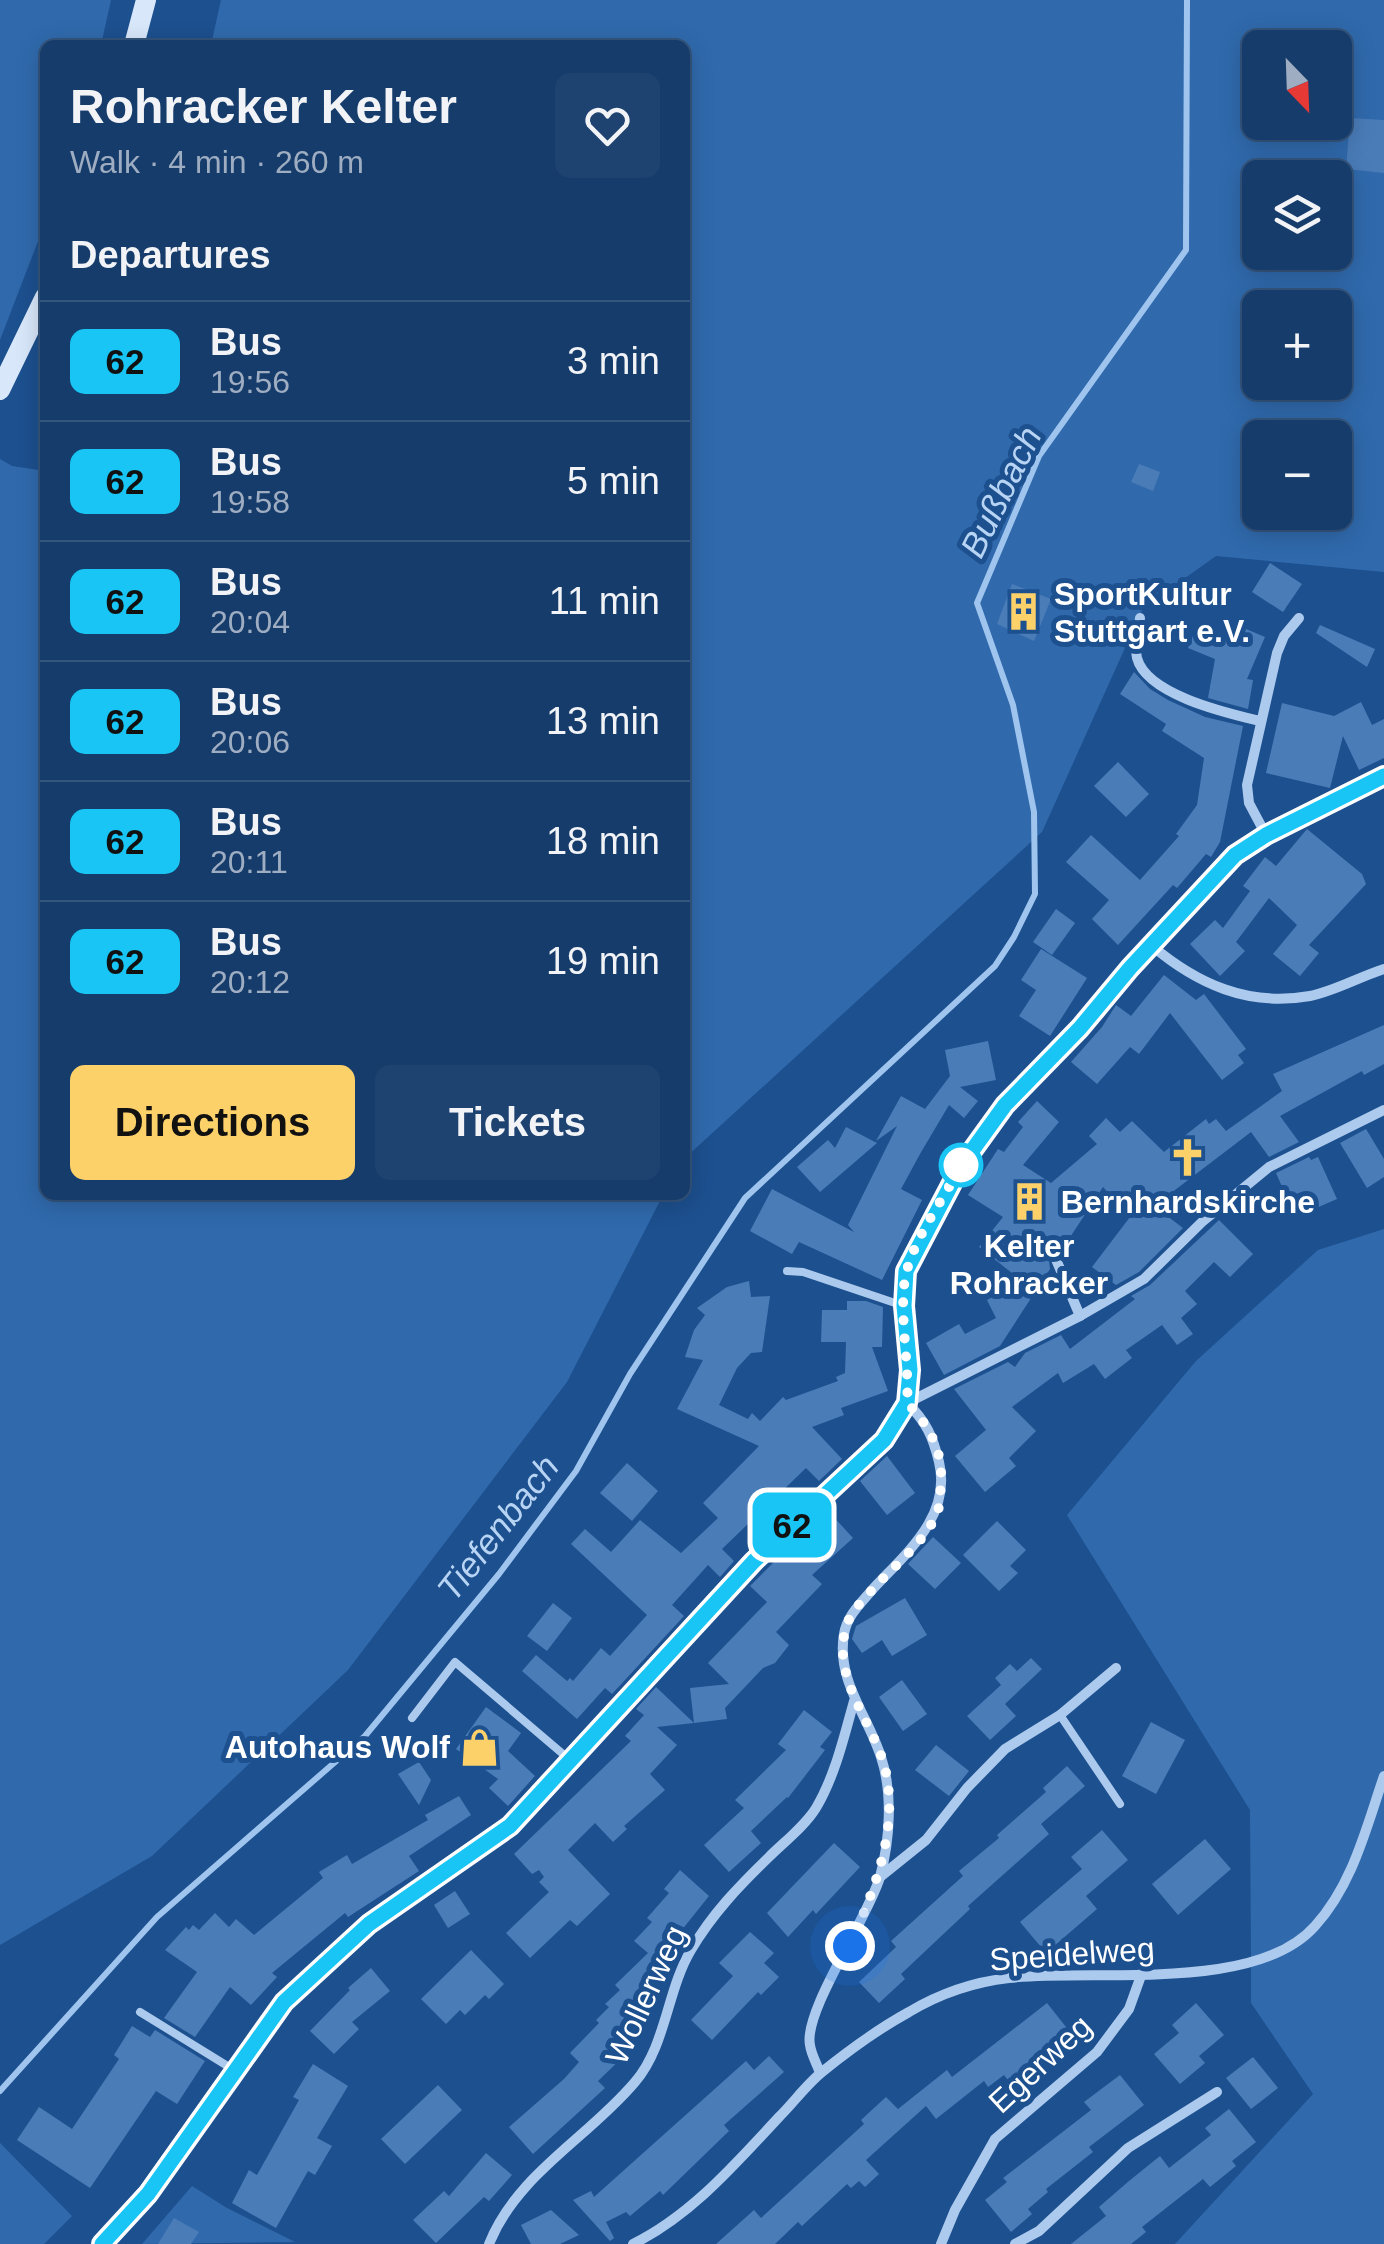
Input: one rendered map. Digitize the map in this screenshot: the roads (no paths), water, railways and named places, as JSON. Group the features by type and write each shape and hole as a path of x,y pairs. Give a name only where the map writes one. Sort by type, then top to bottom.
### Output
{"street":[{"path":"135,40 146,0"},
{"path":"0,390 40,308"},
{"path":"1140,618 1136,656 1144,671 1194,704 1260,720"},
{"path":"1266,835 1250,803 1247,785 1277,653 1284,636 1299,618"},
{"path":"102,2244 148,2194 284,2002 369,1924 510,1826 754,1561 884,1440 907,1403 910,1370 904,1306 906,1271 975,1144 1005,1105 1080,1028 1235,855 1266,835 1384,776"},
{"path":"1152,944 1190,976 1257,1000 1311,996 1384,970"},
{"path":"907,1403 1080,1316 1144,1279 1202,1222 1269,1167 1384,1110"},
{"path":"1056,1256 1080,1316"},
{"path":"820,2073 809,2042 814,2011 850,1946 880,1877 889,1809 888,1778 844,1664 846,1622 927,1530 939,1507 941,1470 934,1442 925,1420 907,1403"},
{"path":"880,1877 926,1840 967,1788 1005,1749 1060,1715 1116,1668"},
{"name":"Wollerweg","path":"489,2244 496,2226 526,2183 638,2080 664,2026 688,1956 704,1929 724,1900 814,1810 829,1780 855,1700"},
{"name":"Speidelweg","path":"633,2244 664,2229 727,2173 820,2073 908,2012 960,1988 1008,1978 1203,1972 1274,1954 1315,1926 1349,1877 1384,1776"},
{"name":"Egerweg","path":"941,2244 955,2210 995,2139 1097,2052 1129,2010 1142,1973"},
{"path":"1015,2244 1040,2230 1128,2148 1217,2092"}],"lane":[{"path":"788,1271 803,1272 904,1306"},
{"path":"412,1718 455,1662 571,1761"},
{"path":"1060,1715 1120,1804"},
{"path":"140,2012 234,2070"}],"waterway":[{"name":"Tiefenbach","path":"0,2091 157,1917 365,1736 499,1574 576,1471 630,1374 745,1198 995,966 1014,937 1035,894 1034,812 1013,705 977,603 1039,456 1186,250 1187,0"}],"place":[{"name":"SportKultur Stuttgart e.V.","path":"1024,612"},
{"name":"Bernhardskirche","path":"1188,1157"},
{"name":"Kelter Rohracker","path":"1029,1201"},
{"name":"Autohaus Wolf","path":"480,1747"}],"water label":[{"name":"Bußbach","path":"1001,492"}]}
